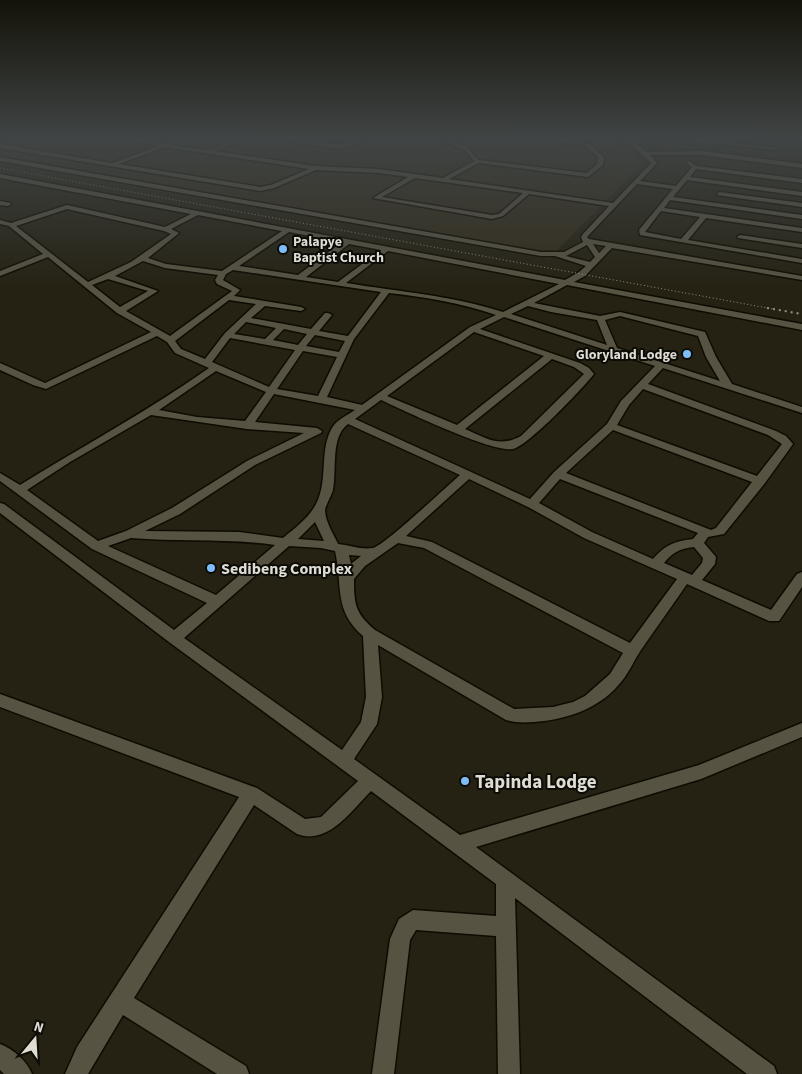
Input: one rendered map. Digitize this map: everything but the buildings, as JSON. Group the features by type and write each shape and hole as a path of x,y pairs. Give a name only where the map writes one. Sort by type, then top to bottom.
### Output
{"street":[{"path":"57,187 802,327"},
{"path":"162,187 554,255 597,256 802,278"},
{"path":"249,187 260,189 271,187"},
{"path":"395,187 376,198 492,217 501,215 528,192"},
{"path":"494,187 616,205"},
{"path":"597,256 584,237 633,187"},
{"path":"671,187 677,188"},
{"path":"712,204 725,187"},
{"path":"750,187 802,194"},
{"path":"677,188 640,233 649,237 802,261"},
{"path":"719,194 802,205"},
{"path":"91,199 102,196"},
{"path":"668,198 802,217"},
{"path":"10,225 83,202"},
{"path":"0,203 8,204"},
{"path":"67,207 166,229 176,233 143,259 109,277 86,285"},
{"path":"659,209 802,230"},
{"path":"166,229 196,214"},
{"path":"682,242 704,216"},
{"path":"0,222 10,225 120,311 170,340 178,351 271,391 362,408"},
{"path":"732,250 747,222"},
{"path":"170,340 228,298 236,290 220,282 219,280 223,273 287,231"},
{"path":"740,237 802,246"},
{"path":"301,277 348,242"},
{"path":"554,255 575,250 588,242"},
{"path":"588,242 597,256"},
{"path":"580,246 597,256"},
{"path":"340,284 386,249"},
{"path":"378,254 411,254"},
{"path":"0,274 47,255"},
{"path":"174,638 306,525 319,510 326,496 328,486 329,457 334,433 346,420 473,329 582,274 597,256"},
{"path":"143,259 165,266 223,273"},
{"path":"231,267 443,298 502,313 660,366 802,410"},
{"path":"109,277 119,278 154,291 120,311"},
{"path":"321,399 350,339 387,290"},
{"path":"228,298 301,309"},
{"path":"20,490 81,451 110,436 134,419 152,412 210,366 228,335 263,303"},
{"path":"526,303 551,310 600,318 620,314 702,334 711,357 729,388"},
{"path":"247,426 300,347 328,314"},
{"path":"600,318 614,351"},
{"path":"244,319 350,339"},
{"path":"267,342 282,326"},
{"path":"379,396 500,445 512,446 525,438 589,374 577,365 473,329"},
{"path":"0,366 46,386 156,333"},
{"path":"228,335 341,355"},
{"path":"458,429 550,356"},
{"path":"532,504 558,474 611,426 625,402 660,366"},
{"path":"558,474 711,534 720,531 788,444 782,438 641,385"},
{"path":"152,412 247,426 334,433"},
{"path":"346,420 532,504 588,535 774,617 802,577"},
{"path":"611,426 760,481"},
{"path":"96,546 130,534 176,511 251,463 316,431"},
{"path":"347,578 360,563 396,538 467,475"},
{"path":"0,476 96,546 218,602"},
{"path":"0,507 174,638 344,760 766,1074"},
{"path":"319,510 322,524 337,547 347,578 346,594 349,611 356,624 370,634 512,715 536,716 576,709 597,697 614,680 632,651 689,581 708,564 710,557 697,543"},
{"path":"655,565 668,550 678,545 697,543 705,532"},
{"path":"130,534 153,536 239,536 337,547 356,552 377,552"},
{"path":"396,538 428,545 632,651"},
{"path":"344,760 369,724 374,697 370,634"},
{"path":"0,700 251,794 303,828 317,827 327,822 371,780"},
{"path":"457,844 701,772 800,733"},
{"path":"76,1074 85,1056 251,794"},
{"path":"504,880 509,1074"},
{"path":"383,1074 400,939 406,926 413,920 506,927"},
{"path":"119,1002 238,1074"},
{"path":"0,1055 21,1074"}],"shaded area":[{"path":"138,187 619,187 549,259"}],"railway":[{"path":"105,187 773,309"},
{"path":"767,308 802,314"}],"place":[{"name":"Palapye Baptist Church","path":"283,249"},
{"name":"Gloryland Lodge","path":"687,354"},
{"name":"Sedibeng Complex","path":"211,568"},
{"name":"Tapinda Lodge","path":"465,781"}]}
